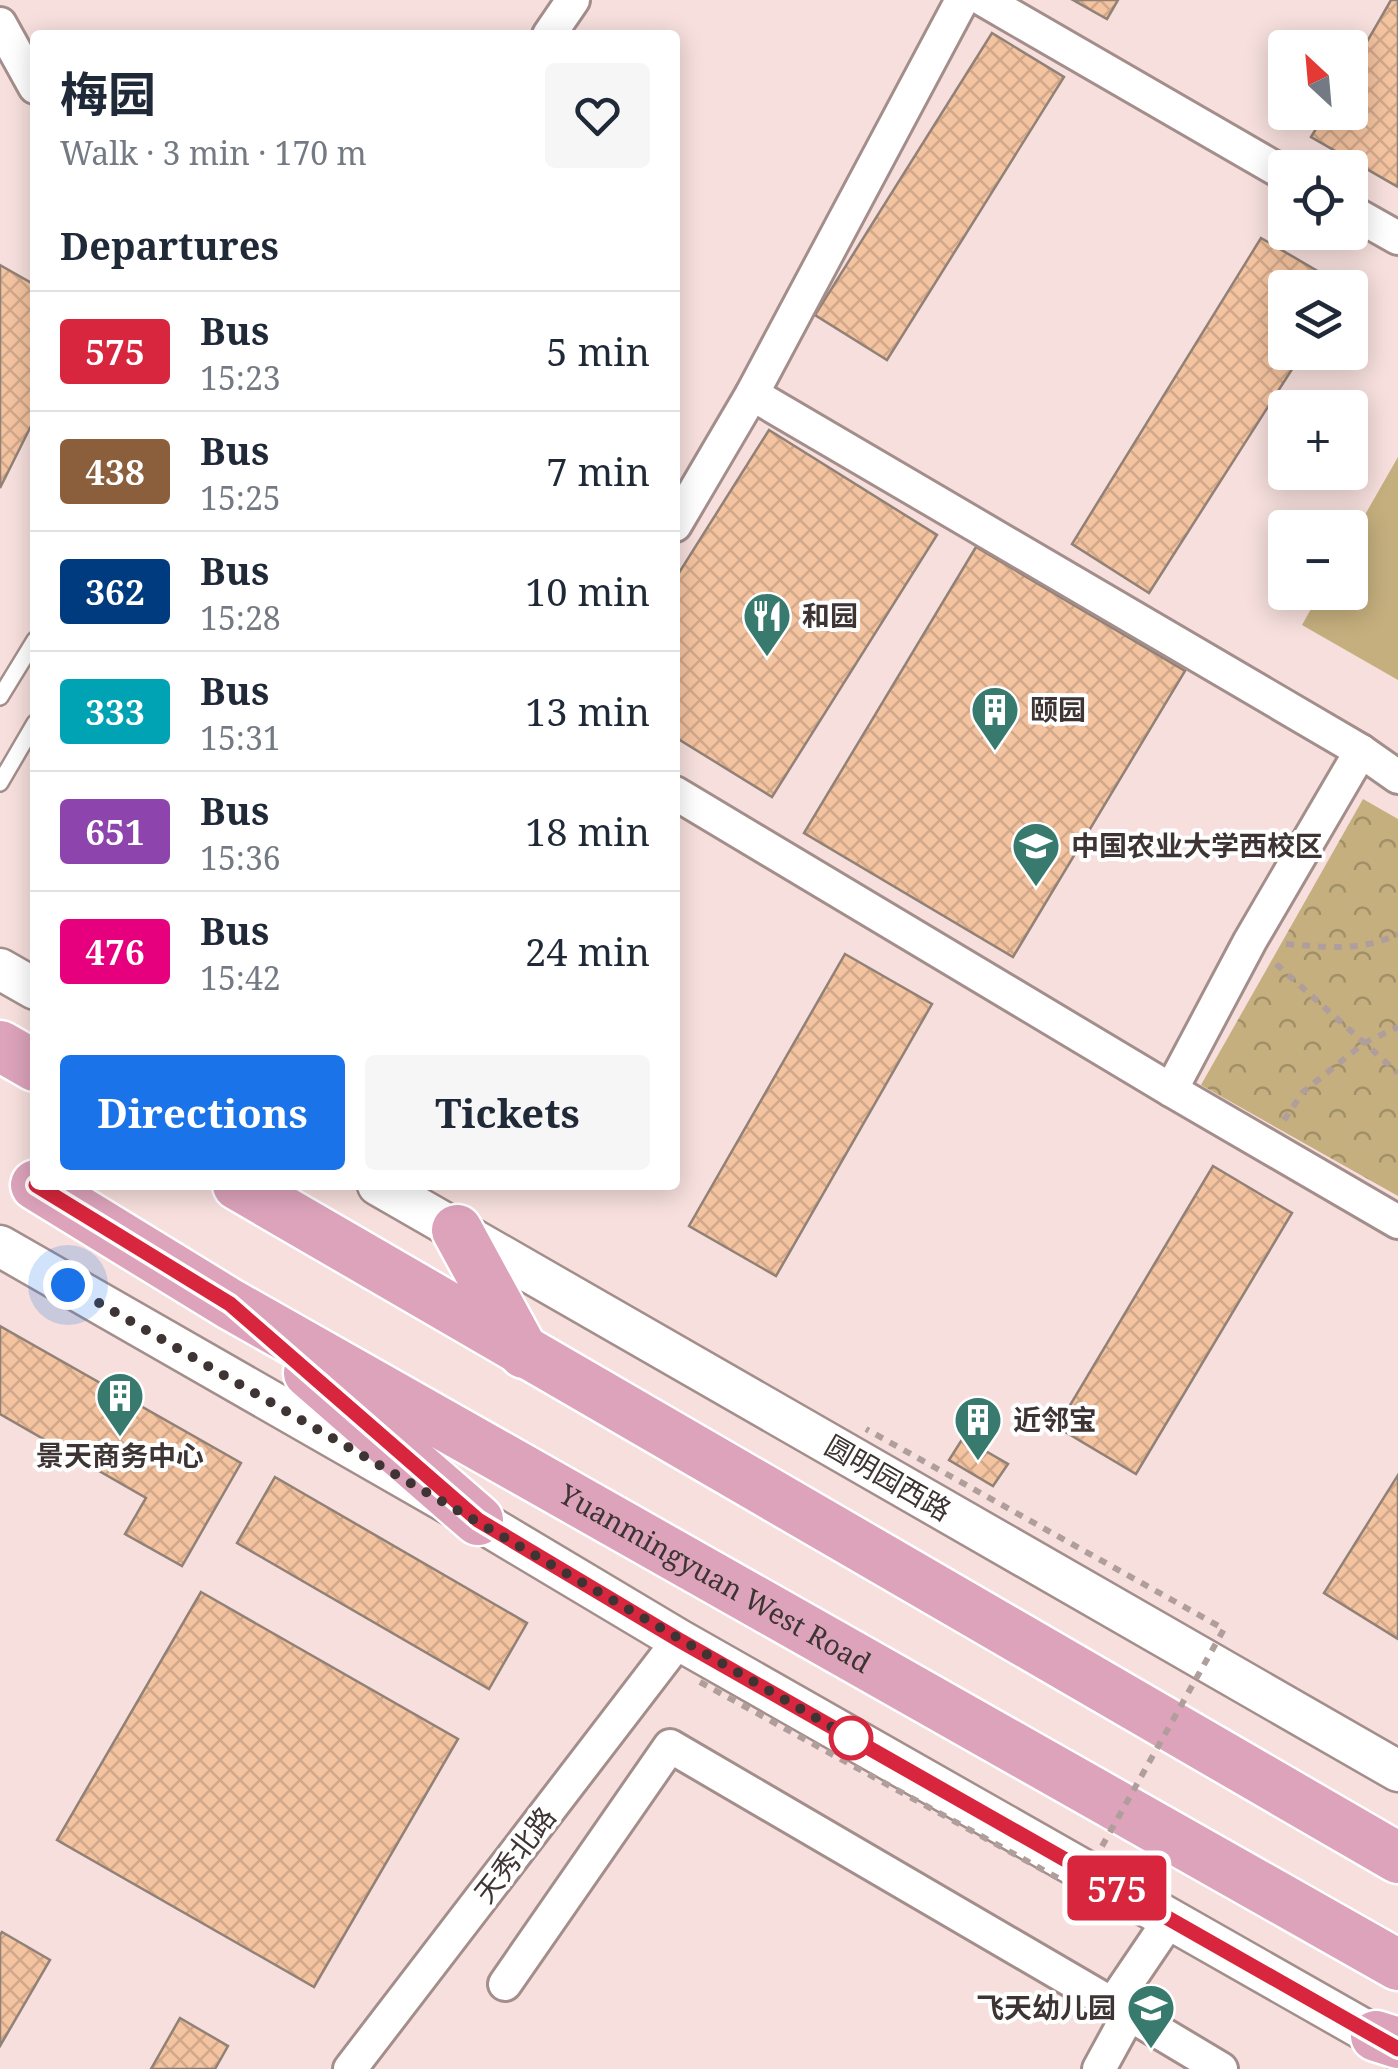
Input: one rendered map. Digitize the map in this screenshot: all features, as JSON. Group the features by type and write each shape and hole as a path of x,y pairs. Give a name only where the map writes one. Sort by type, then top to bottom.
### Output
{"main road":[{"path":"0,1046 30,1063"},
{"name":"Yuanmingyuan West Road","path":"0,1163 30,1181"},
{"name":"Yuanmingyuan West Road","path":"44,1190 230,1304 1398,1965"},
{"path":"247,1190 1398,1858"},
{"path":"456,1230 524,1352"},
{"path":"230,1304 478,1520"}],"street":[{"path":"553,30 573,0"},
{"path":"680,516 752,394 962,0"},
{"path":"984,0 1268,164"},
{"path":"0,24 30,77"},
{"path":"1368,221 1398,238"},
{"path":"752,394 1361,751 1398,778"},
{"path":"1171,1090 1250,940 1361,751"},
{"path":"680,796 1398,1222"},
{"path":"0,969 30,986"},
{"name":"圆明园西路","path":"387,1190 1398,1771"},
{"path":"0,1246 679,1640 1391,2043"},
{"name":"天秀北路","path":"350,2069 679,1640"},
{"path":"505,1984 670,1746 1221,2069"},
{"path":"1098,2069 1120,2010 1171,1918"}],"lane":[{"path":"0,697 30,648"},
{"path":"0,783 30,732"}],"path":[{"path":"1250,940 1336,948 1378,944 1398,934"},
{"path":"1250,940 1398,1073"},
{"path":"1266,1146 1303,1092 1364,1043 1398,1027"},
{"path":"700,1682 1078,1889 1224,1629 866,1429"}],"green space":[{"path":"1398,457 1398,680 1302,625 1310,610 1368,610 1368,510"},
{"path":"1363,799 1398,819 1398,1196 1201,1085"}],"building":[{"path":"1073,0 1118,0 1107,19"},
{"path":"1391,0 1398,0 1398,187 1368,170 1368,150 1334,150 1311,137 1315,130 1368,130 1368,40"},
{"path":"992,33 1064,77 887,360 815,315"},
{"path":"1261,238 1268,242 1268,250 1282,250 1316,270 1268,270 1268,370 1291,370 1279,390 1268,390 1268,407 1149,593 1072,544"},
{"path":"0,265 30,282 30,428 0,488"},
{"name":"和园","path":"769,430 937,535 772,797 680,740 680,571"},
{"name":"颐园","path":"976,547 1185,671 1013,957 804,833"},
{"path":"845,954 932,1004 776,1276 689,1226"},
{"path":"1213,1166 1292,1213 1136,1474 1057,1427"},
{"name":"景天商务中心","path":"0,1326 241,1463 182,1566 125,1534 146,1498 0,1414"},
{"name":"近邻宝","path":"963,1438 1008,1464 993,1486 949,1460"},
{"path":"1398,1475 1398,1639 1324,1593"},
{"path":"275,1477 527,1623 489,1689 237,1543"},
{"path":"201,1592 458,1739 314,1987 57,1840"},
{"path":"2,1932 50,1960 0,2046 0,1935"},
{"path":"180,2018 228,2046 215,2069 151,2069"}],"bus line":[{"name":"575","path":"44,1190 230,1304 478,1520 679,1640 1398,2049"}],"place":[{"name":"和园","path":"767,658"},
{"name":"颐园","path":"995,752"},
{"name":"中国农业大学西校区","path":"1036,888"},
{"name":"景天商务中心","path":"120,1438"},
{"name":"近邻宝","path":"978,1462"},
{"name":"飞天幼儿园","path":"1151,2050"}],"route":[{"path":"68,1285 851,1738"}]}
